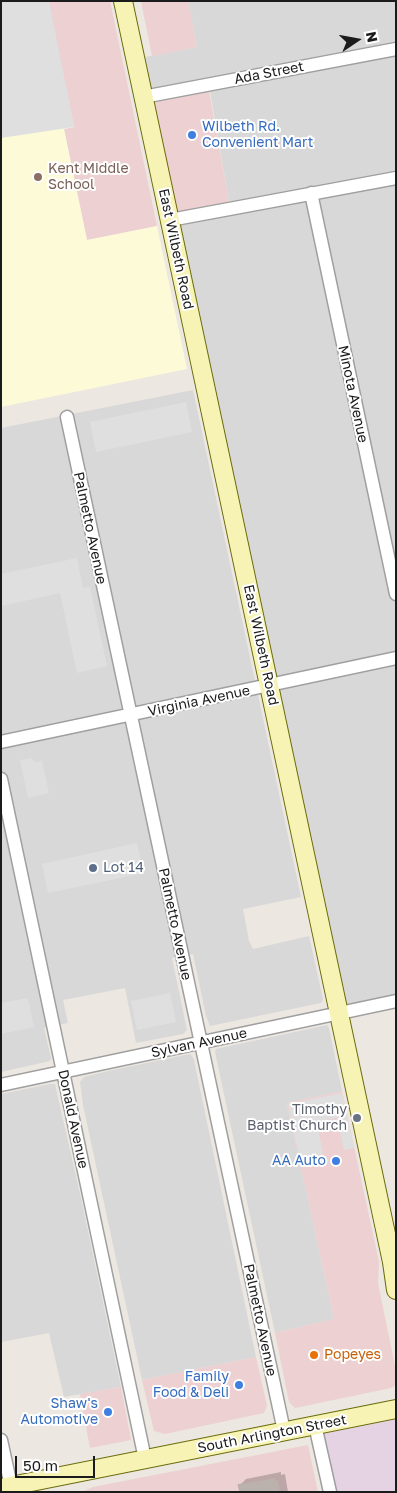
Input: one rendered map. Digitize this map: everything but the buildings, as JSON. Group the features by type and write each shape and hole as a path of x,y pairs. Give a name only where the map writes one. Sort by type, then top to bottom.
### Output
{"main road":[{"name":"East Wilbeth Road","path":"123,1 340,1013 392,1262 396,1290"},
{"name":"South Arlington Street","path":"6,1487 396,1409"}],"street":[{"name":"Ada Street","path":"143,97 396,49"},
{"path":"170,220 396,178"},
{"name":"Minota Avenue","path":"311,193 396,594"},
{"name":"Palmetto Avenue","path":"67,417 284,1431"},
{"name":"Virginia Avenue","path":"1,742 396,658"},
{"name":"Donald Avenue","path":"1,779 145,1459"},
{"name":"Sylvan Avenue","path":"1,1085 396,1001"},
{"path":"315,1425 330,1492"},
{"path":"1,1440 6,1487"}],"shaded area":[{"name":"Kent Middle School","path":"1,1 74,127 64,129 87,240 157,226 187,369 1,407"},
{"path":"1,1 49,1 74,127 1,138"},
{"path":"48,1 110,1 157,226 87,240 64,129 74,126"},
{"path":"141,1 188,1 197,47 152,56"},
{"path":"188,1 396,1 396,1001 340,1013 170,220 230,208 209,85 143,97 135,59 197,47"},
{"path":"208,85 230,208 170,220 143,97"},
{"path":"193,390 301,897 243,909 249,941 253,949 309,936 323,999 321,1003 210,1026 206,1016 193,954 172,958 187,1030 183,1034 136,1043 125,988 63,1000 68,1023 44,1028 51,1058 50,1061 1,1072 1,428"},
{"path":"186,402 192,432 96,452 90,422"},
{"path":"77,558 83,588 90,587 107,666 77,673 60,593 1,606 1,574"},
{"path":"31,758 36,762 42,761 49,793 28,798 20,760"},
{"name":"Lot 14","path":"137,843 144,873 48,893 42,864"},
{"path":"170,993 176,1022 137,1030 131,1001"},
{"path":"28,998 34,1027 1,1034 1,1003"},
{"path":"327,1025 342,1091 287,1103 334,1319 275,1333 215,1052 216,1049"},
{"path":"190,1054 194,1060 256,1357 142,1380 83,1105 80,1082 84,1077"},
{"path":"55,1084 121,1387 64,1397 49,1333 1,1342 1,1094"},
{"path":"342,1091 379,1262 378,1283 396,1371 396,1385 391,1388 295,1408 289,1402 275,1333 334,1319 287,1103"},
{"path":"342,1093 354,1148 344,1150 337,1118 311,1123 312,1130 318,1129 323,1154 300,1159 288,1104"},
{"path":"256,1357 267,1406 264,1413 165,1434 154,1431 142,1380"},
{"path":"121,1387 131,1440 90,1448 80,1394"},
{"path":"396,1409 396,1492 330,1492 315,1425"},
{"path":"308,1445 318,1492 82,1492 93,1487"}],"place":[{"name":"Wilbeth Rd. Convenient Mart","path":"192,135"},
{"name":"Kent Middle School","path":"38,177"},
{"name":"Lot 14","path":"93,868"},
{"name":"Timothy Baptist Church","path":"357,1118"},
{"name":"AA Auto","path":"336,1161"},
{"name":"Popeyes","path":"314,1355"},
{"name":"Family Food & Deli","path":"239,1385"},
{"name":"Shaw's Automotive","path":"108,1412"}]}
